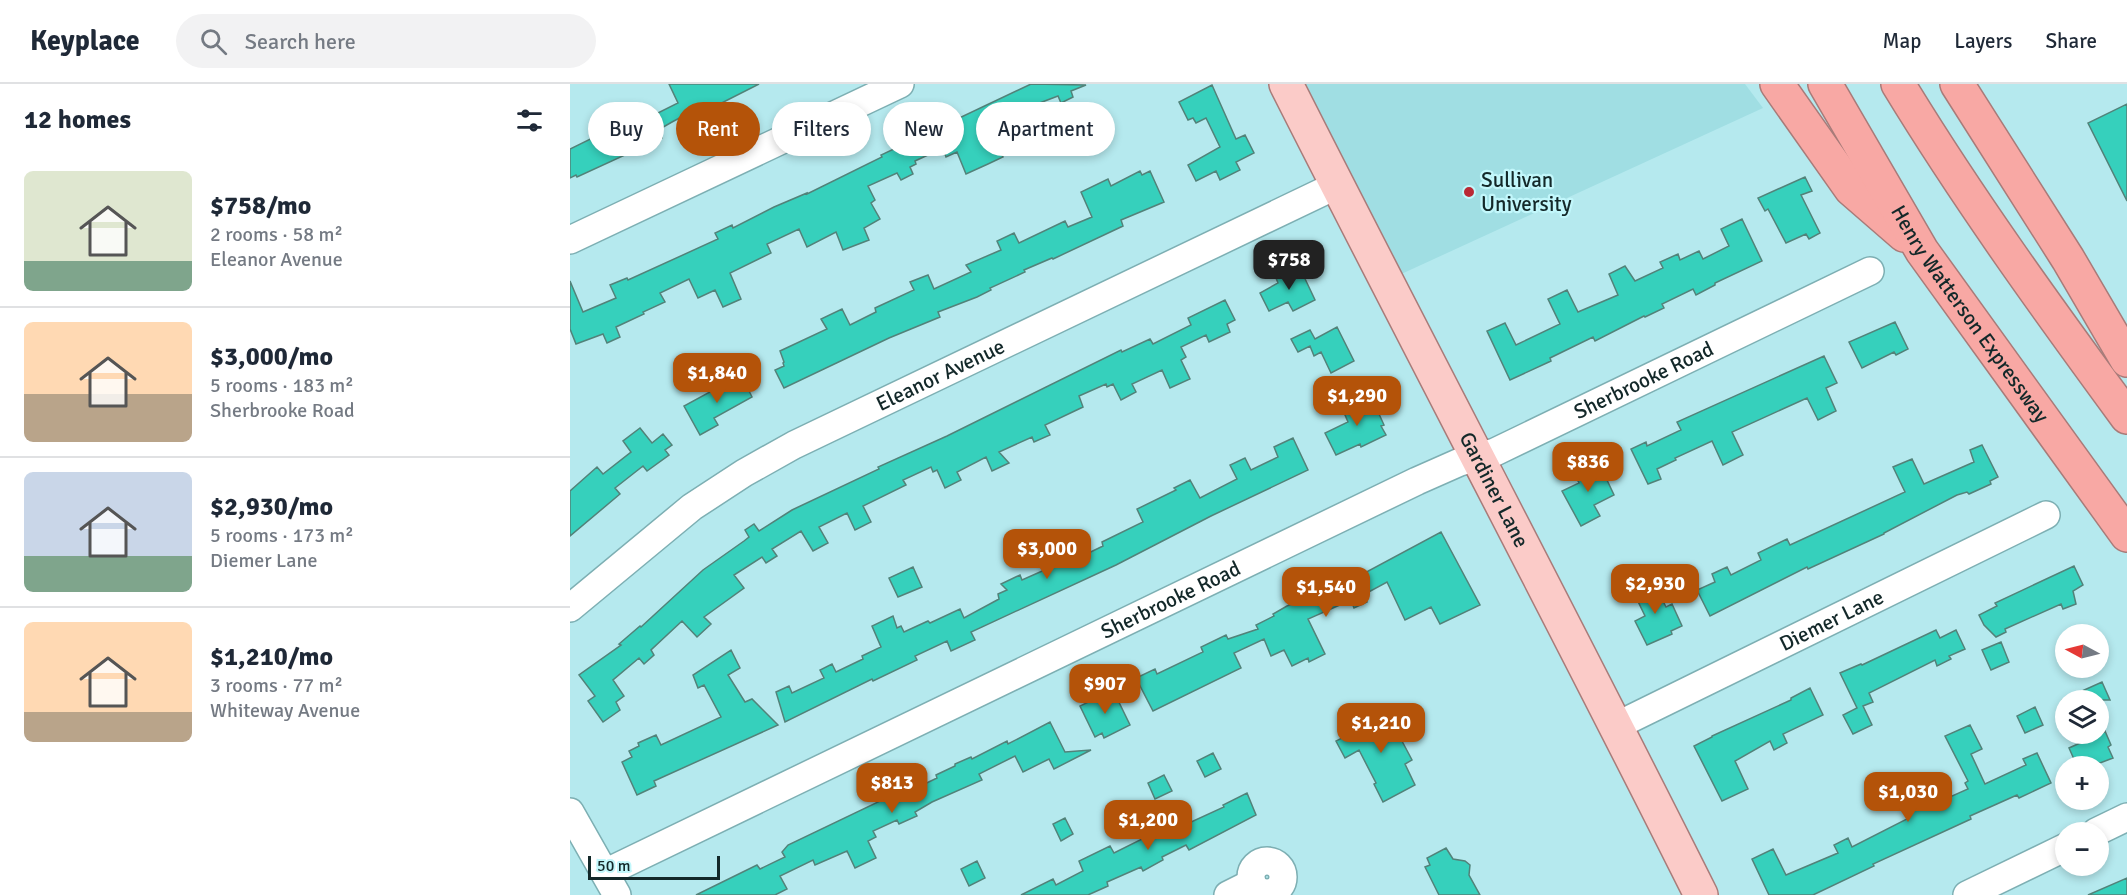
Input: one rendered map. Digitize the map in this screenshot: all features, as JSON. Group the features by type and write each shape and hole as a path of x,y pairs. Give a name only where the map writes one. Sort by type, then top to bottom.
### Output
{"highway":[{"path":"1777,84 1851,189 1922,251"},
{"name":"Henry Watterson Expressway","path":"1825,84 1922,251 2127,535"},
{"path":"1898,84 1936,147 1998,238 2127,417"},
{"path":"1957,84 2068,259 2127,360"}],"main road":[{"name":"Gardiner Lane","path":"1286,84 1701,895"}],"street":[{"path":"570,240 900,84"},
{"name":"Eleanor Avenue","path":"570,608 692,507 764,462 804,440 1337,185"},
{"name":"Sherbrooke Road","path":"611,884 1407,486 1460,462 1495,452 1870,271"},
{"name":"Diemer Lane","path":"1616,726 2046,515"},
{"path":"570,812 611,884"},
{"path":"2109,826 2127,817"},
{"path":"1967,895 2055,852"},
{"path":"1228,895 1252,883"}],"shaded area":[{"name":"Sullivan University","path":"1306,84 1745,84 1763,108 1397,276"}],"building":[{"path":"669,84 759,84 724,102 678,102"},
{"path":"1031,84 1086,85 1071,91 1073,97 1063,102 1061,102 1058,96 1042,102 993,102"},
{"path":"1212,85 1236,139 1245,135 1254,153 1236,162 1240,170 1220,180 1216,171 1196,181 1188,165 1220,147 1206,118 1196,123 1193,118 1188,120 1179,102"},
{"path":"676,104 676,120 664,127 664,110"},
{"path":"2127,104 2127,201 2088,123"},
{"path":"976,110 976,156 1003,157 966,174 959,156 964,156 964,116"},
{"path":"588,140 588,156 623,156 570,178 570,149"},
{"path":"881,155 926,156 915,161 916,164 910,167 913,174 901,180 897,173 868,186 875,200 871,203 880,219 864,228 869,240 843,250 836,232 807,247 799,229 767,244 771,253 730,273 741,299 723,307 715,290 698,298 689,279 660,293 665,302 616,327 620,337 607,343 603,334 576,344 570,329 570,281 583,312 616,298 610,285 627,278 628,280 718,239 715,233 732,225 733,228 774,207 807,194 882,157"},
{"path":"1140,171 1142,175 1150,171 1164,202 1121,220 1123,226 1024,270 1025,272 990,288 991,290 977,297 938,312 940,317 889,338 784,388 775,370 784,366 780,351 827,329 821,319 842,309 850,325 876,312 875,308 914,290 910,282 928,275 934,289 971,272 966,265 1001,250 997,241 1014,233 1019,243 1065,221 1068,227 1092,217 1081,192 1108,179 1111,186"},
{"path":"1805,177 1812,191 1801,195 1820,233 1809,239 1806,234 1786,243 1768,209 1765,211 1758,198"},
{"path":"1742,219 1762,261 1715,283 1696,295 1693,289 1662,304 1664,308 1595,341 1593,337 1550,358 1551,361 1510,380 1487,331 1505,323 1516,345 1560,324 1548,299 1567,290 1578,312 1618,295 1609,274 1625,266 1635,281 1663,268 1660,262 1678,254 1680,260 1699,251 1703,259 1729,246 1721,229"},
{"path":"1299,266 1315,300 1293,311 1288,302 1269,311 1260,293 1278,283 1276,278"},
{"path":"1225,300 1235,320 1227,324 1230,332 1209,342 1206,335 1181,347 1186,357 1181,360 1190,379 1170,388 1162,370 1132,384 1136,392 1121,400 1113,384 1107,387 1106,384 1079,396 1083,407 1045,425 1050,435 1034,442 1032,437 999,452 1009,463 992,471 986,457 957,472 961,480 945,488 937,470 933,472 931,467 903,480 906,485 863,506 871,522 855,530 847,513 819,527 828,543 813,551 801,531 772,549 777,556 766,563 762,557 734,575 744,588 704,617 711,624 697,637 682,621 651,650 654,655 644,664 639,658 613,680 624,696 616,702 620,710 603,722 588,701 595,696 579,675 621,645 619,644 703,570 749,537 745,530 754,524 759,531 792,510 879,469 878,467 947,436 1121,350 1122,352 1150,339 1153,344 1191,325 1188,318"},
{"path":"1895,322 1908,349 1896,355 1894,352 1862,368 1849,342"},
{"path":"1337,327 1354,361 1331,373 1321,352 1314,356 1310,346 1298,352 1291,339 1310,330 1315,339"},
{"path":"1824,356 1837,383 1826,388 1836,411 1818,420 1807,398 1732,432 1743,455 1723,465 1712,441 1657,469 1661,479 1648,484 1631,449 1646,442 1647,446 1681,430 1677,422"},
{"path":"741,375 752,397 714,418 718,425 700,435 684,406"},
{"path":"1367,396 1371,405 1374,403 1386,435 1361,447 1360,444 1336,455 1325,433 1348,422 1342,408"},
{"path":"640,428 652,443 663,434 672,445 665,450 669,455 647,471 643,466 615,488 620,494 570,536 570,491 597,467 603,474 631,452 623,441"},
{"path":"1293,438 1308,470 1116,565 971,632 975,640 951,651 947,641 915,656 917,660 873,681 872,679 785,722 776,692 789,686 792,693 824,678 820,670 832,664 836,672 881,647 872,626 893,616 897,628 901,626 904,632 960,609 964,618 999,599 998,594 1007,590 1001,584 1020,575 1022,580 1049,568 1048,565 1065,557 1068,563 1103,546 1102,542 1143,522 1137,509 1176,490 1174,488 1190,480 1200,498 1237,479 1230,465 1245,458 1251,470 1278,457 1274,447"},
{"path":"1982,445 1998,477 1990,481 1991,484 1969,494 1967,492 1957,495 1884,534 1808,569 1807,567 1710,616 1697,590 1715,582 1712,574 1727,567 1731,575 1761,560 1758,553 1787,539 1790,545 1905,492 1893,467 1912,459 1924,484 1974,462 1970,450"},
{"path":"1598,461 1614,495 1594,505 1600,516 1581,526 1562,491 1579,483 1574,473"},
{"path":"1441,532 1480,605 1440,624 1431,607 1405,620 1387,582 1363,595 1367,602 1354,608 1351,600 1308,619 1325,654 1309,662 1308,658 1292,666 1284,650 1271,656 1264,639 1234,653 1241,668 1153,711 1136,678 1155,669 1157,674 1203,652 1201,647 1226,635 1228,639 1258,629 1256,625 1287,606 1335,585 1334,583 1359,571 1361,575"},
{"path":"2074,566 2083,585 2073,591 2076,604 2063,609 2061,604 2005,629 2006,632 1996,637 1984,625 1979,615 1997,606 1995,603"},
{"path":"913,567 922,587 898,597 889,578"},
{"path":"1653,581 1666,607 1672,604 1682,626 1671,631 1672,634 1647,645 1635,621 1645,616 1633,591"},
{"path":"1936,630 1940,638 1956,630 1965,649 1949,656 1951,659 1937,666 1935,660 1869,693 1873,702 1863,706 1872,725 1853,734 1843,715 1857,708 1840,673"},
{"path":"2001,642 2009,662 1991,670 1982,650"},
{"path":"731,650 740,668 728,675 745,702 752,699 778,725 654,781 656,786 637,795 622,762 632,757 629,751 639,746 638,743 656,735 661,745 721,717 704,685 698,688 693,675"},
{"path":"2102,682 2106,690 2084,690"},
{"path":"1810,688 1823,715 1783,734 1787,743 1774,750 1770,741 1735,761 1748,789 1722,801 1694,746 1791,700"},
{"path":"1113,690 1130,725 1104,738 1102,733 1095,737 1080,706"},
{"path":"2035,707 2043,725 2025,733 2017,716"},
{"path":"1385,709 1412,760 1405,764 1415,785 1383,802 1359,750 1345,758 1336,741 1364,727 1360,721"},
{"path":"1050,722 1065,752 1091,750 1054,769 1049,759 1023,772 1015,756 979,774 982,780 932,802 915,812 917,816 899,824 897,820 873,831 876,837 868,841 876,858 855,868 847,851 815,865 813,860 780,876 787,889 775,895 696,895 757,865 760,869 785,857 782,852 788,845 905,789 906,793 937,778 936,775 955,764 971,757 972,759 1007,741 1008,744"},
{"path":"1970,725 1982,749 1971,754 1985,784 2026,765 2023,759 2037,753 2051,783 2019,798 2017,795 1970,816 1971,819 1873,864 1874,866 1813,895 1769,895 1752,859 1773,849 1786,875 1838,853 1834,845 1848,838 1852,847 1909,818 1900,799 1924,788 1932,805 1968,789 1965,783 1968,781 1945,736"},
{"path":"2109,740 2111,745 2108,747 2113,758 2073,756 2069,748 2078,744 2109,744"},
{"path":"1213,753 1221,769 1205,777 1197,761"},
{"path":"1164,775 1172,791 1155,799 1148,783"},
{"path":"1247,793 1256,815 1189,850 1186,845 1162,857 1163,860 1143,871 1141,867 1107,882 1108,886 1088,895 1021,895 1053,879 1056,885 1083,871 1079,861 1110,846 1114,853 1154,833 1155,836 1165,834 1224,807 1223,805"},
{"path":"1065,818 1073,834 1061,841 1053,824"},
{"path":"1446,848 1453,859 1465,861 1470,865 1469,875 1480,895 1439,895 1425,867 1430,865 1427,858"},
{"path":"977,861 985,878 969,886 961,869"},
{"path":"2127,878 2127,895 2088,895"}],"place":[{"name":"Sullivan University","path":"1469,192"}]}
